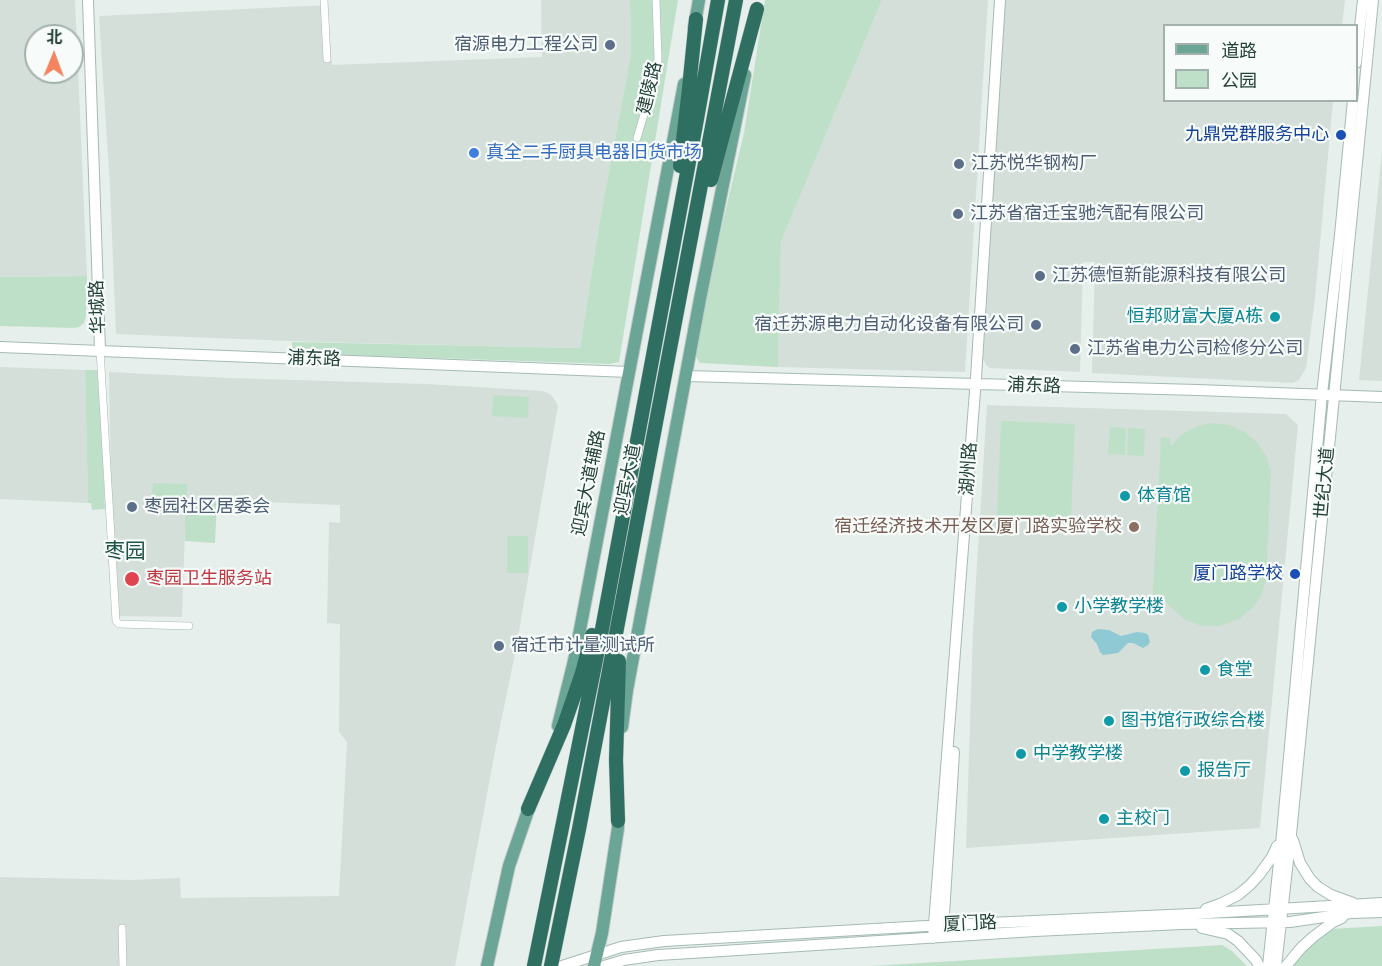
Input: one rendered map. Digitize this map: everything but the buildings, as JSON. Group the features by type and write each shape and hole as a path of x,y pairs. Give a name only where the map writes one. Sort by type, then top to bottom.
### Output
{"highway":[{"name":"迎宾大道","path":"534,966 632,472 718,0"},
{"name":"迎宾大道","path":"551,966 579,830 736,0"},
{"path":"689,254 716,165 757,4"},
{"path":"667,282 667,245 678,178 696,19"},
{"path":"528,809 564,725 582,673 590,646 613,528 632,472"},
{"path":"618,821 616,724 622,604"}],"main road":[{"name":"迎宾大道辅路","path":"487,966 509,866 557,727 574,661 699,0"},
{"path":"595,960 602,933 618,821 619,753 627,690 750,55 757,4"}],"street":[{"name":"华城路","path":"88,0 100,350 114,613 119,624 189,626"},
{"path":"324,0 327,59"},
{"name":"建陵路","path":"637,138 657,71 656,0"},
{"name":"湖州路","path":"938,937 979,384 1000,0"},
{"path":"1358,45 1363,0"},
{"name":"世纪大道","path":"1327,395 1343,304 1372,0"},
{"name":"世纪大道","path":"1268,966 1278,909 1286,834 1353,102"},
{"name":"浦东路","path":"0,347 629,372"},
{"name":"浦东路","path":"686,376 1382,397"},
{"path":"1286,834 1310,879 1318,887 1353,909 1313,937 1286,966"},
{"path":"1191,914 1238,896 1259,875 1286,834"},
{"name":"厦门路","path":"604,966 624,960 658,955 1035,931 1276,922 1382,903"},
{"name":"厦门路","path":"562,966 595,960 621,947 664,942 939,925 1278,909 1353,909 1382,912"},
{"name":"世纪大道","path":"1276,922 1276,966"},
{"path":"1181,924 1228,934 1246,948 1259,966"},
{"path":"122,928 123,966"}],"shaded area":[{"path":"0,0 75,0 76,24 24,24 24,84 79,84 87,276 0,277"},
{"path":"541,0 630,0 631,54 600,219 580,348 314,342 116,334 110,187 99,16 327,5 332,65 542,57"},
{"path":"882,0 988,0 965,372 778,367 781,242"},
{"path":"1005,0 1345,0 1342,24 1163,24 1163,102 1333,102 1315,298 1306,368 1299,380 1293,383 1092,373 1095,262 1083,262 1080,372 990,368 983,358"},
{"path":"1382,151 1382,381 1359,380"},
{"path":"0,367 85,370 88,503 0,499"},
{"path":"109,372 426,384 543,391 555,400 558,406 515,654 455,966 0,966 0,877 131,880 180,878 181,898 339,896 347,742 339,732 340,624 327,623 329,522 340,523 340,505 186,499 182,617 118,616 111,480"},
{"name":"宿迁经济技术开发区厦门路实验学校","path":"987,405 1286,414 1298,425 1260,828 966,848 973,629"}],"green space":[{"path":"630,0 678,0 619,362 609,364 292,353 292,342 580,348 600,219 631,54"},
{"path":"765,0 882,0 781,242 778,367 700,363 692,351 744,133"},
{"path":"87,276 86,316 84,323 79,327 0,326 0,277"},
{"path":"85,370 99,370 105,509 92,510 91,503 88,503"},
{"path":"493,395 529,397 528,418 492,416"},
{"path":"1001,421 1075,424 1071,519 997,516"},
{"path":"1212,423 1230,425 1245,432 1258,443 1267,458 1271,473 1266,580 1261,596 1239,619 1219,626 1199,625 1184,619 1163,600 1162,609 1152,609 1161,437 1170,438 1171,446 1189,430"},
{"path":"1110,427 1126,428 1125,455 1108,454"},
{"path":"1128,428 1145,429 1144,456 1127,455"},
{"path":"153,483 187,484 187,499 217,501 215,543 185,541 185,511 150,511"},
{"path":"507,536 528,536 528,573 507,573"},
{"path":"1382,926 1382,966 1293,966 1312,943 1331,929"},
{"path":"1222,945 1232,951 1247,966 870,966"}],"water":[{"path":"1098,629 1109,630 1121,636 1137,632 1145,633 1150,642 1143,648 1128,643 1118,653 1103,655 1091,637 1092,632"}],"place":[{"name":"宿源电力工程公司","path":"610,45"},
{"name":"九鼎党群服务中心","path":"1341,135"},
{"name":"真全二手厨具电器旧货市场","path":"474,153"},
{"name":"江苏悦华钢构厂","path":"959,164"},
{"name":"江苏省宿迁宝驰汽配有限公司","path":"958,214"},
{"name":"江苏德恒新能源科技有限公司","path":"1040,276"},
{"name":"恒邦财富大厦A栋","path":"1275,317"},
{"name":"宿迁苏源电力自动化设备有限公司","path":"1036,325"},
{"name":"江苏省电力公司检修分公司","path":"1075,349"},
{"name":"体育馆","path":"1125,496"},
{"name":"枣园社区居委会","path":"132,507"},
{"name":"宿迁经济技术开发区厦门路实验学校","path":"1134,527"},
{"name":"厦门路学校","path":"1295,574"},
{"name":"枣园卫生服务站","path":"132,579"},
{"name":"小学教学楼","path":"1062,607"},
{"name":"宿迁市计量测试所","path":"499,646"},
{"name":"食堂","path":"1205,670"},
{"name":"图书馆行政综合楼","path":"1109,721"},
{"name":"中学教学楼","path":"1021,754"},
{"name":"报告厅","path":"1185,771"},
{"name":"主校门","path":"1104,819"}],"district":[{"name":"枣园","path":"125,552"}]}
